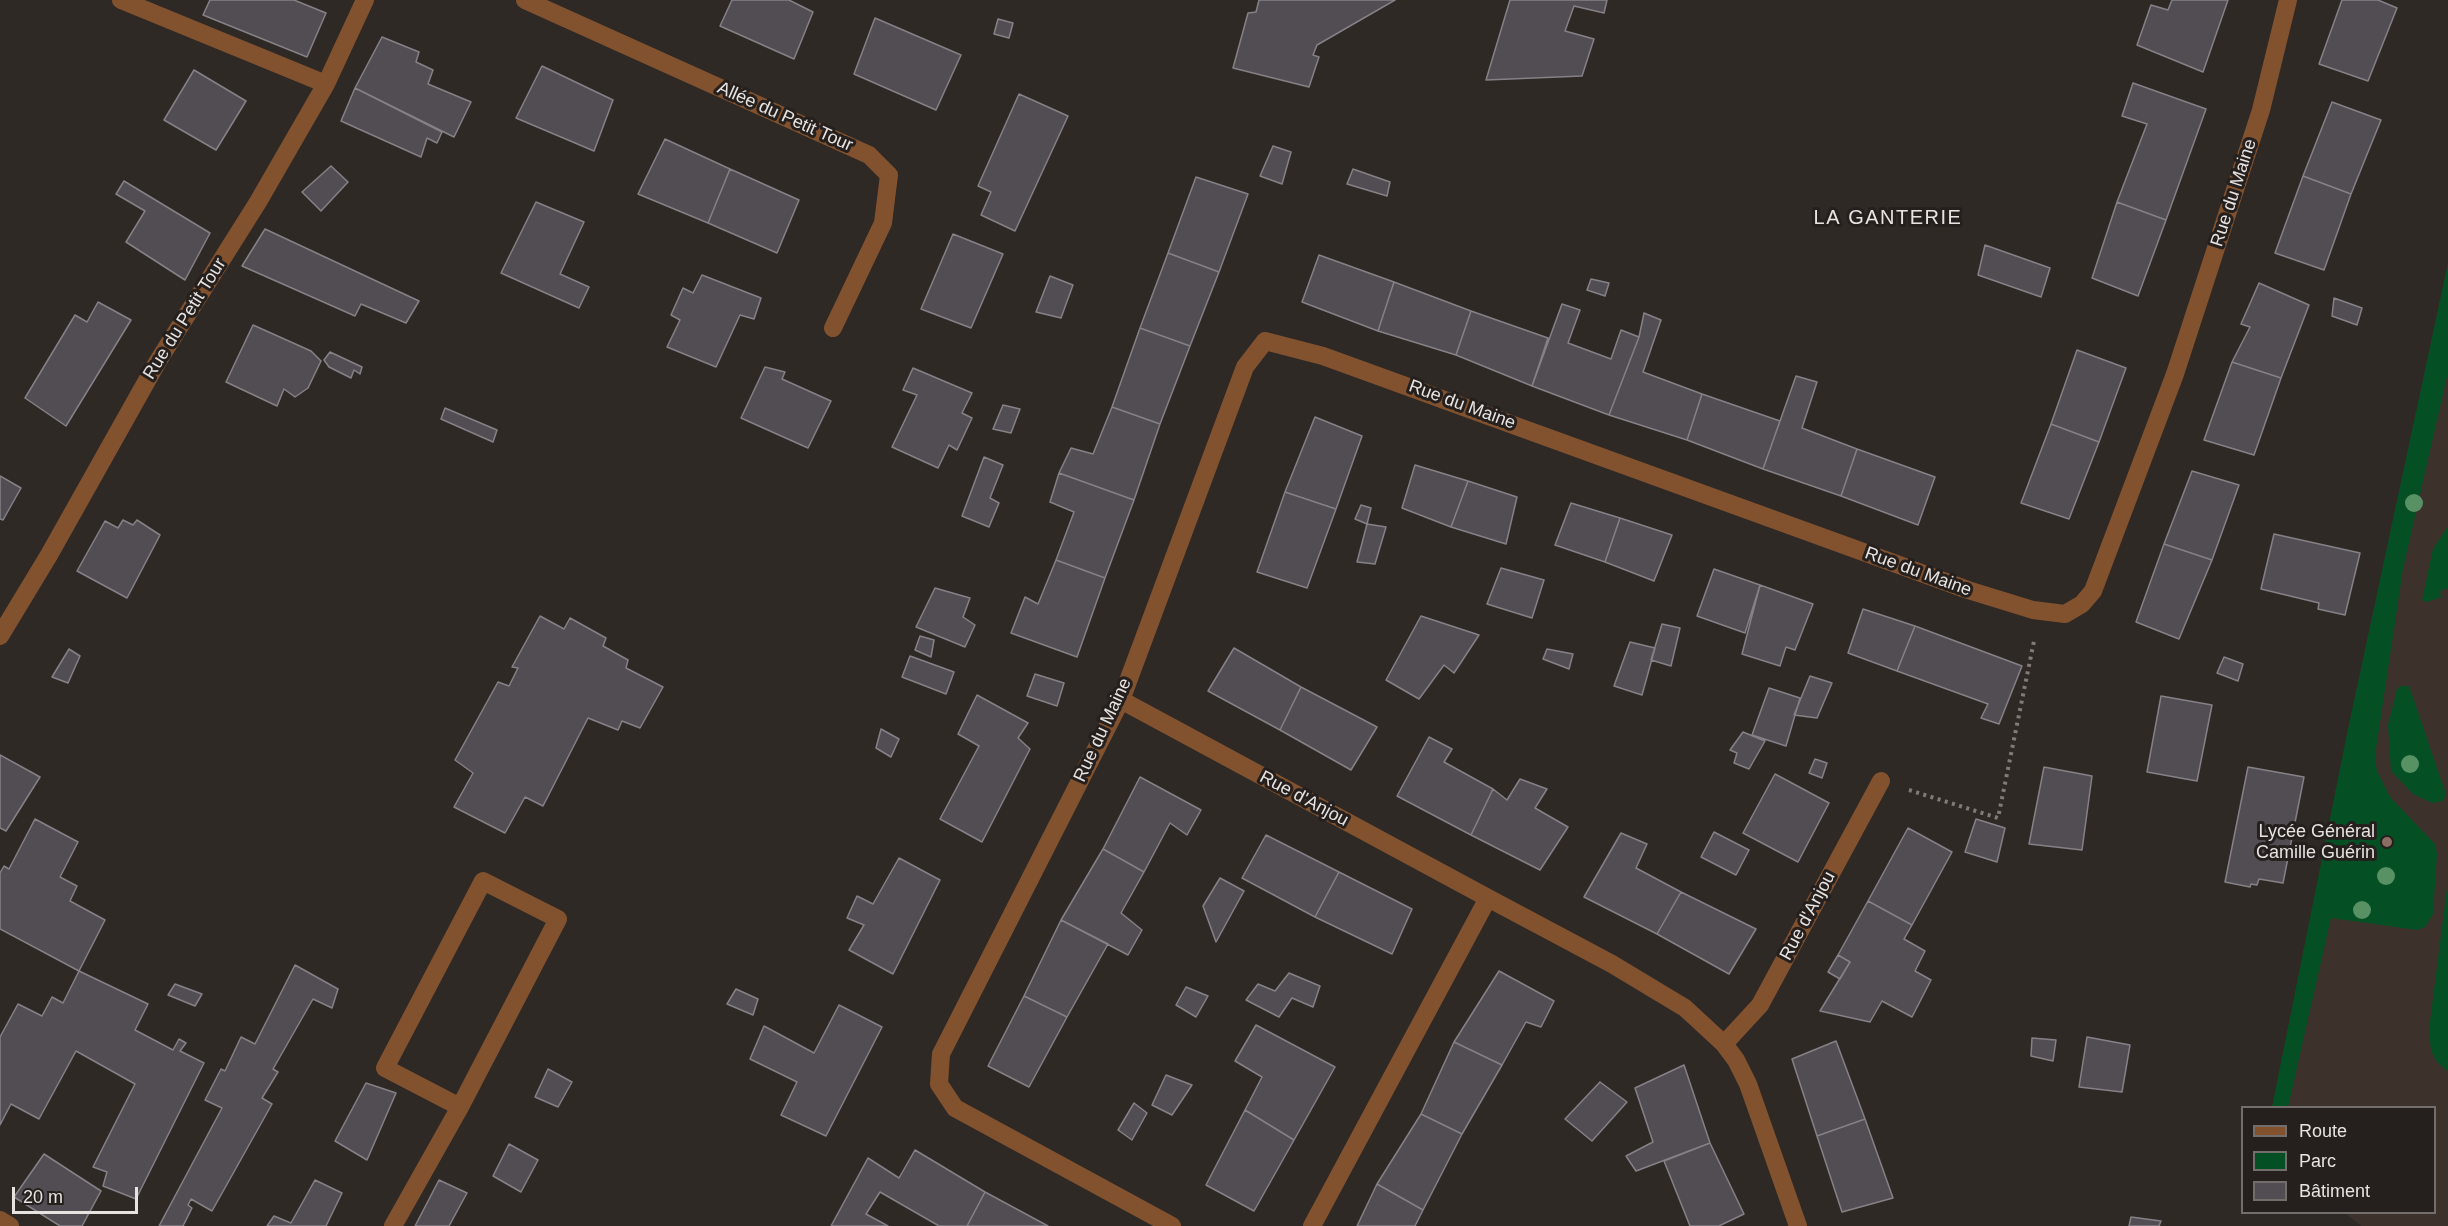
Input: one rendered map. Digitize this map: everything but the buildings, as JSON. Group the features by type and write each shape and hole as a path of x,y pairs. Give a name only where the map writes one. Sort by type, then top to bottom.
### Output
{"street":[{"path":"122,0 326,84"},
{"name":"Rue du Petit Tour","path":"0,636 158,361 258,202 326,84 365,0"},
{"name":"Allée du Petit Tour","path":"525,0 868,155 888,175 883,223 833,328"},
{"name":"Rue du Maine","path":"1172,1226 955,1108 939,1084 940,1054 1121,700 1245,367 1265,341 1323,356 1968,590 2033,610 2065,614 2082,604 2092,591 2175,374 2261,110 2288,0"},
{"name":"Rue d'Anjou","path":"1121,700 1612,964 1685,1008 1724,1044 1736,1060 1748,1084 1798,1226"},
{"name":"Rue d'Anjou","path":"1724,1044 1760,1005 1881,781"},
{"path":"393,1226 460,1107 558,919 483,880 385,1068 460,1107"},
{"path":"1312,1226 1488,898"},
{"path":"0,1220 10,1226"}],"path":[{"path":"1881,781 1998,818 2034,646 2033,610"}],"shaded area":[{"name":"Lycée Général Camille Guérin","path":"2448,263 2448,1226 2361,1226 2346,1214 2436,1214 2436,1106 2272,1106 2348,729"}],"green space":[{"path":"2448,263 2448,372 2403,569 2375,756 2377,771 2390,797 2435,844 2437,854 2433,914 2425,927 2417,930 2331,918 2288,1106 2272,1106 2348,729"},
{"path":"2448,526 2448,588 2440,591 2441,597 2427,602 2422,600 2433,549"},
{"path":"2401,686 2409,686 2446,794 2443,801 2432,803 2413,794 2391,771 2388,725 2397,689"},
{"path":"2448,880 2447,1071 2437,1062 2431,1051 2429,1029"}],"place":[{"name":"Lycée Général Camille Guérin","path":"2387,842"}],"district":[{"name":"LA GANTERIE","path":"1888,218"}]}
